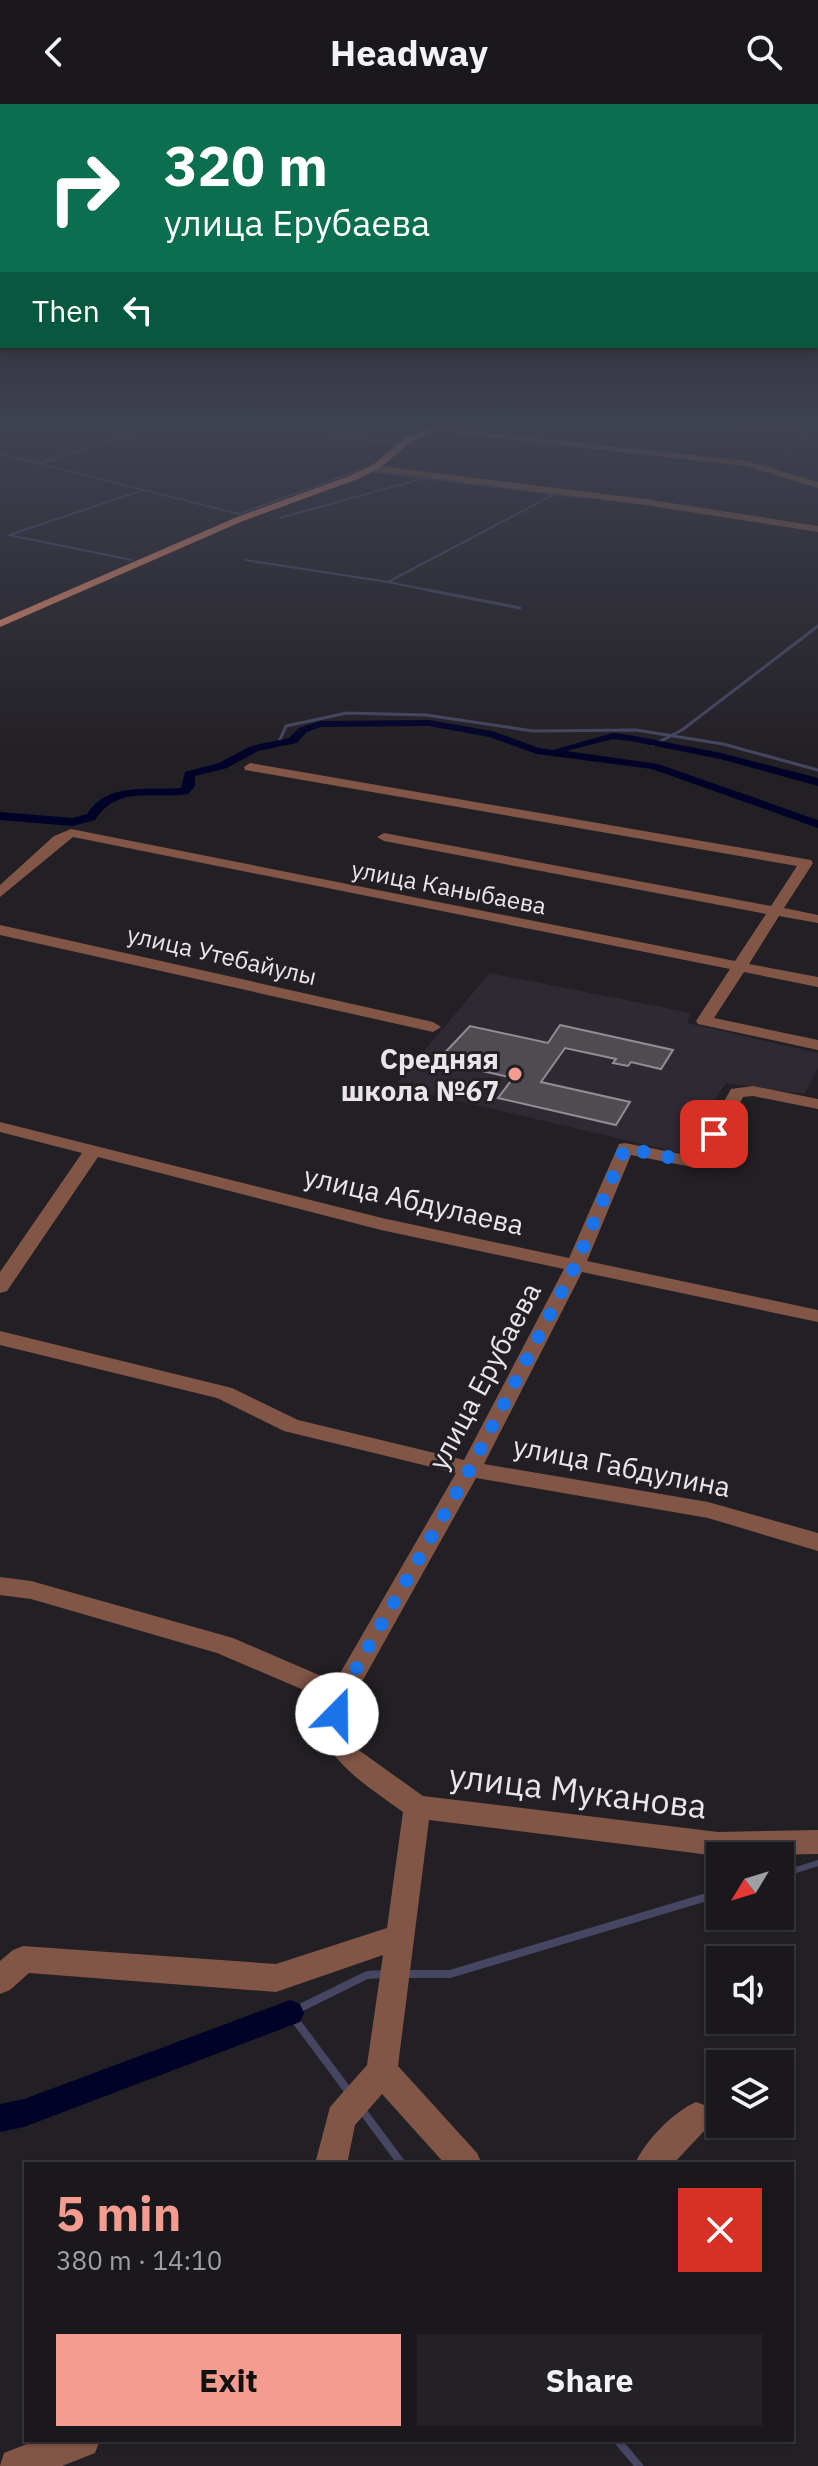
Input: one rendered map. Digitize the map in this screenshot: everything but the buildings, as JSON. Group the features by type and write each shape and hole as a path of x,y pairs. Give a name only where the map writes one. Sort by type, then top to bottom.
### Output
{"main road":[{"path":"0,624 203,535"}],"street":[{"path":"250,767 806,863 704,1021 818,1045"},
{"name":"улица Каныбаева","path":"0,893 59,839 71,833 818,982"},
{"path":"384,837 818,919"},
{"name":"улица Утебайулы","path":"0,930 433,1027"},
{"name":"улица Ерубаева","path":"417,1807 351,1759 332,1732 341,1695 470,1469 576,1264 625,1148 687,1161 703,1155 737,1093 753,1091 818,1104"},
{"name":"улица Абдулаева","path":"0,1127 381,1224 818,1316"},
{"path":"0,1287 93,1151"},
{"name":"улица Габдулина","path":"0,1338 224,1393 292,1426 470,1469 708,1510 818,1542"},
{"path":"0,1586 31,1590 224,1645 341,1695"},
{"name":"улица Муканова","path":"382,2071 417,1807 718,1844 818,1842"},
{"path":"0,1980 23,1959 276,1978 400,1936"},
{"path":"331,2162 341,2118 382,2071 464,2162"},
{"path":"653,2162 696,2117"},
{"path":"17,2466 77,2442"}],"shaded area":[{"path":"490,973 691,1013 687,1023 818,1053 818,1069 804,1094 726,1083 681,1153 394,1086"}],"waterway":[{"path":"10,535 132,560"},
{"path":"388,582 477,535"},
{"path":"245,560 388,582"},
{"path":"388,582 428,590"},
{"path":"428,590 520,608"},
{"path":"428,590 438,592"},
{"path":"671,736 818,626"},
{"path":"277,746 286,726 347,713 426,715 533,731 636,730 671,736"},
{"path":"0,816 73,822 91,817 98,806 119,795 184,791 189,786 189,774 223,766 255,748 293,741 303,730 320,724 429,723 492,734 537,751 654,766 818,824"},
{"path":"558,750 613,736 630,738 721,756 818,782"},
{"path":"653,745 671,736"},
{"path":"671,736 723,744 818,770"},
{"path":"794,1871 818,1863"},
{"path":"406,1974 450,1974 706,1897"},
{"path":"349,2092 290,2013 367,1975 384,1974"},
{"path":"0,2118 24,2113 290,2013"},
{"path":"362,2110 401,2162"},
{"path":"619,2442 639,2466"}],"place":[{"name":"Средняя школа №67","path":"515,1074"}],"route":[{"path":"337,1714 341,1695 470,1469 576,1264 625,1148 687,1161 703,1155 714,1134"}]}
